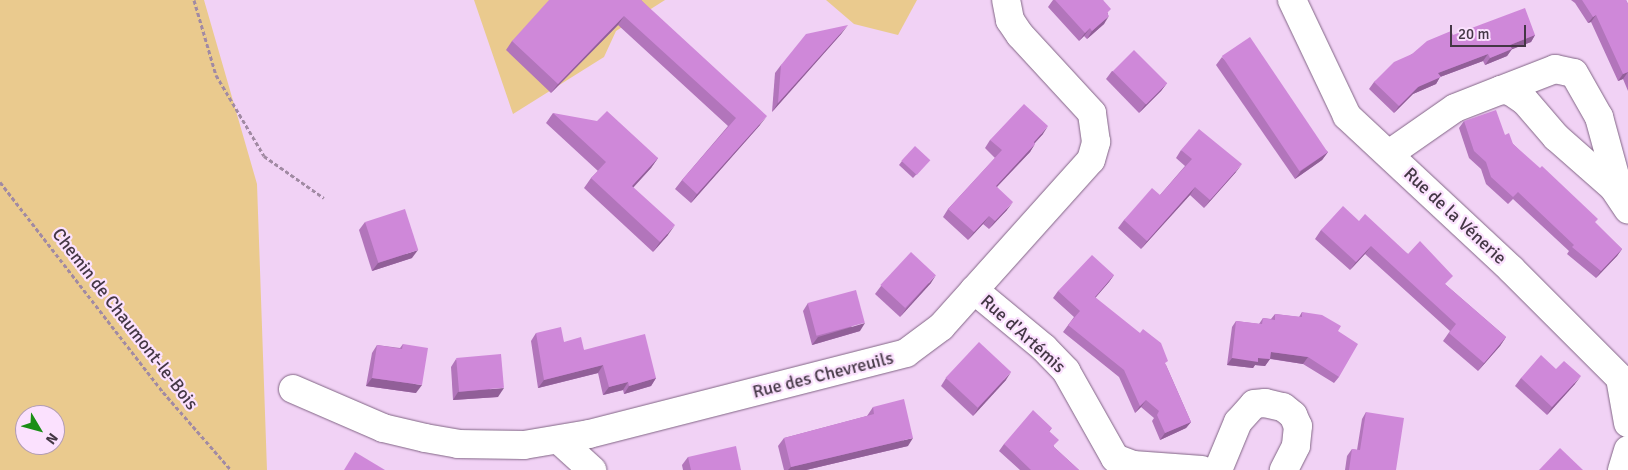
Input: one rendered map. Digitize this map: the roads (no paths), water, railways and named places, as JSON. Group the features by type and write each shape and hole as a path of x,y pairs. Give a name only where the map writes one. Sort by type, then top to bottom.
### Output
{"street":[{"name":"Rue des Chevreuils","path":"293,389 383,428 425,438 490,446 559,440 892,359 922,344 1079,176 1091,160 1096,142 1092,113 1020,35 1010,20 1006,0"},
{"name":"Rue de la Vénerie","path":"1292,0 1347,116 1511,269 1620,378 1628,423"},
{"path":"1389,154 1454,108 1555,69 1574,73 1600,117 1625,203"},
{"path":"1501,90 1518,95 1526,101 1556,137 1625,203"},
{"name":"Rue d'Artémis","path":"974,290 1061,365 1115,458 1133,465 1202,470"},
{"path":"1218,470 1243,416 1254,404 1265,403 1282,407 1293,415 1298,426 1296,446 1284,470"},
{"path":"559,440 592,470"},
{"path":"1622,470 1628,450"}]}
